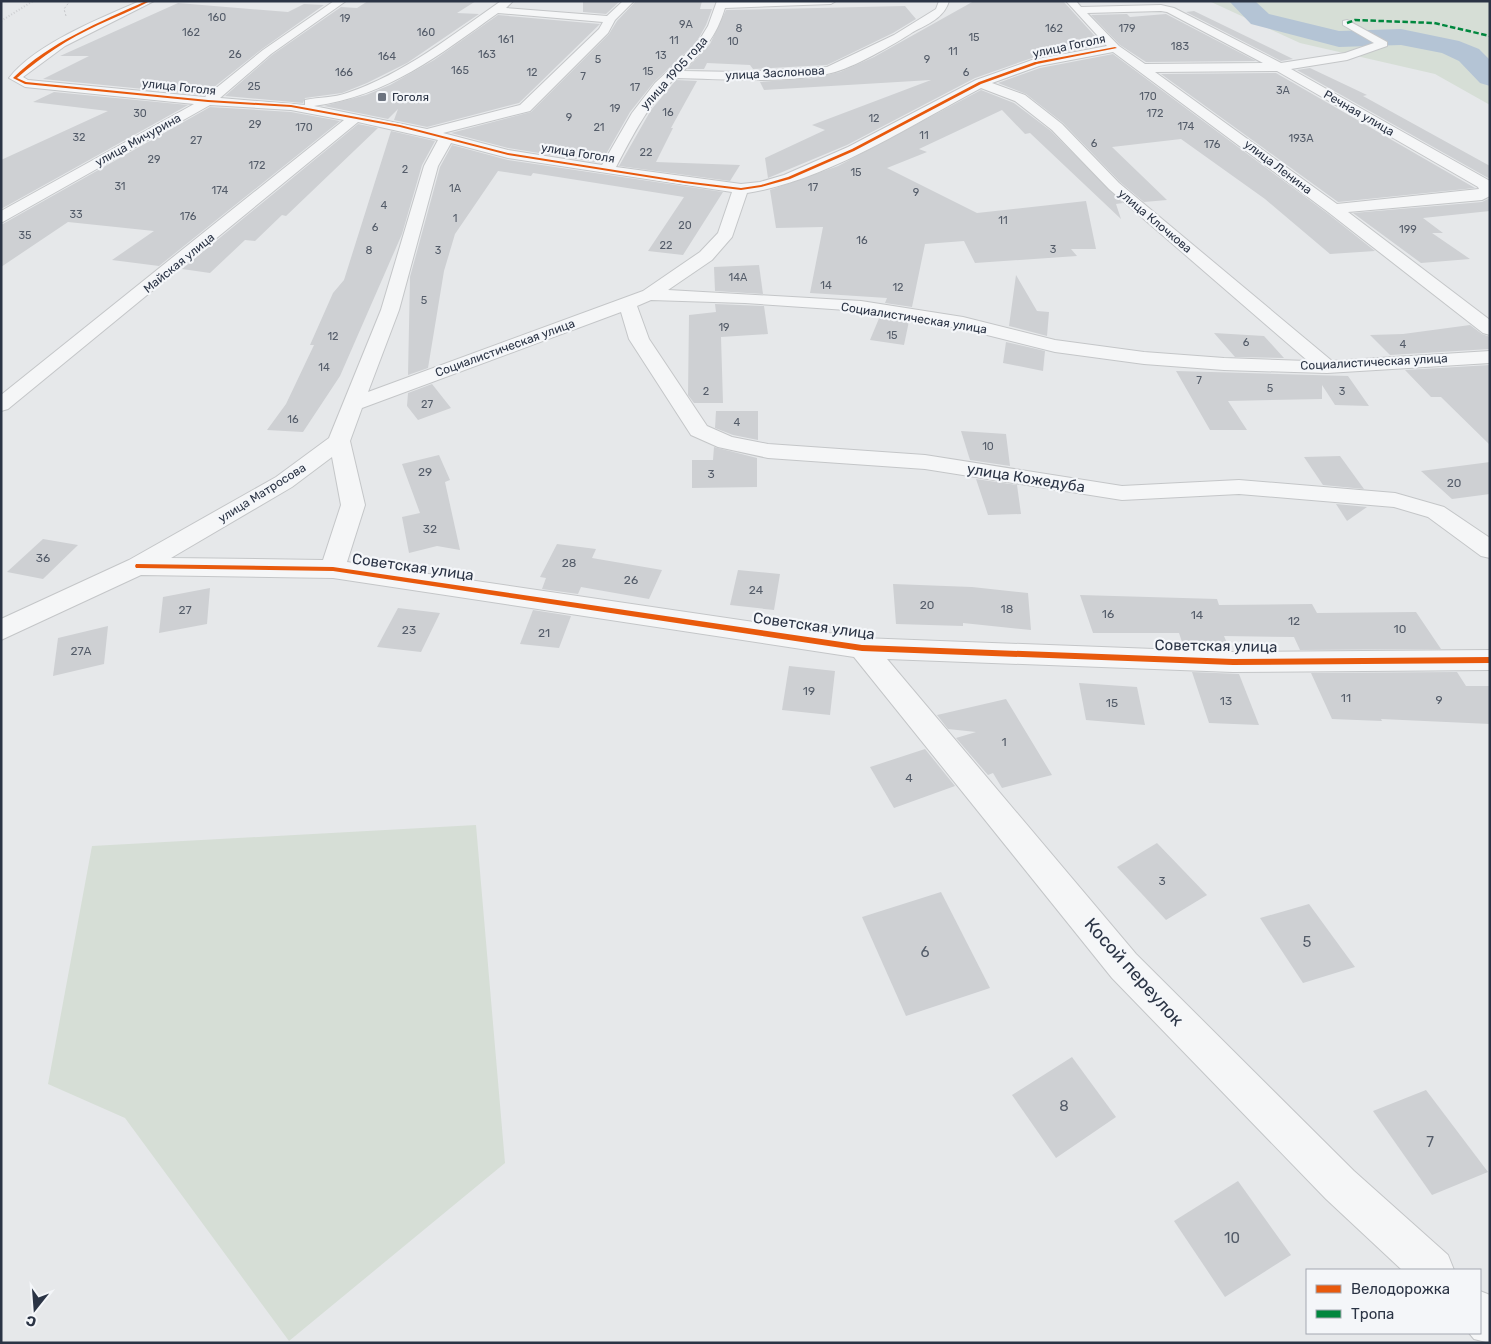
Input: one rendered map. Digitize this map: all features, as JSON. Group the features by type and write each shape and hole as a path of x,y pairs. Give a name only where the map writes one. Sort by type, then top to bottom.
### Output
{"street":[{"name":"улица Гоголя","path":"149,1 80,32 28,66 15,78 25,83 208,101 291,106 355,118 508,154 684,182 741,189 761,186 819,165 853,150 980,83 1036,63 1115,48"},
{"name":"улица Мичурина","path":"1,218 208,101 266,52 341,1"},
{"path":"291,106 350,96 376,85 426,57 508,1"},
{"path":"333,569 353,505 339,442 390,310 431,166 436,136 525,108 604,30 610,19 628,1"},
{"path":"721,3 831,1"},
{"name":"улица Заслонова","path":"674,74 740,76 811,73 830,70 898,37 940,11 944,1"},
{"name":"улица 1905 года","path":"608,169 639,112 659,86 702,46 714,26 721,3"},
{"name":"улица Ленина","path":"1074,6 1115,48 1145,68 1334,208 1490,329"},
{"name":"Речная улица","path":"1074,6 1161,8 1170,10 1279,67 1485,185 1487,190 1482,195 1334,208"},
{"path":"496,10 610,19"},
{"path":"1145,68 1279,67 1347,56 1383,44 1347,24"},
{"name":"улица Клочкова","path":"980,83 1020,98 1057,127 1114,186 1327,367"},
{"name":"Майская улица","path":"1,405 355,118"},
{"path":"649,295 706,256 726,234 741,189"},
{"name":"Социалистическая улица","path":"354,404 649,295 745,298 861,306 963,323 1055,346 1144,358 1224,364 1327,367 1490,357"},
{"name":"улица Кожедуба","path":"627,303 639,339 698,430 726,442 768,451 925,462 1122,492 1239,487 1395,500 1436,512 1490,550"},
{"name":"улица Матросова","path":"1,630 138,566 284,482 339,442"},
{"name":"Советская улица","path":"138,566 333,569 862,648 1233,662 1490,660"},
{"name":"Косой переулок","path":"862,648 1124,966 1340,1185 1432,1269"}],"shaded area":[{"path":"1209,1 1490,1 1490,105 1435,74 1300,43"},
{"path":"476,825 505,1163 289,1341 125,1118 48,1084 92,846"}],"building":[{"path":"368,1 476,1 457,13 479,14 407,63 342,93 305,98 303,103 225,96 272,55 341,7 357,8"},
{"path":"583,1 620,1 606,14 583,12"},
{"path":"636,1 702,1 700,9 712,9 696,43 654,82 630,112 601,163 508,148 451,133 531,112 609,34 617,21"},
{"path":"974,1 1064,2 1103,45 1032,58 975,78 847,145 768,178 765,158 825,130 812,125 931,80 764,90 760,82 814,78 840,72 874,57"},
{"path":"178,3 288,12 304,4 324,5 262,49 204,95 43,79 89,56 60,56"},
{"path":"905,6 916,19 893,33 827,65 753,69 750,65 707,63 704,69 687,69 710,44 726,10"},
{"path":"1194,11 1293,59 1281,61 1186,12"},
{"path":"1127,14 1130,17 1166,14 1256,61 1146,62 1120,45 1091,15"},
{"path":"498,15 600,24 519,103 427,127 394,120 398,109 388,119 324,106 366,95 390,85 434,60"},
{"path":"1113,54 1327,213 1375,251 1330,254 1265,199 1181,139 1112,147 1167,200 1144,202 1120,182 1063,123 1026,94 998,83 1040,68"},
{"path":"1310,68 1367,95 1363,96 1490,166 1490,179 1297,70"},
{"path":"1276,73 1475,188 1338,202 1161,74"},
{"path":"676,80 697,81 671,128 673,128 656,162 740,165 730,181 619,166 651,110"},
{"path":"981,90 1014,103 1051,131 1123,203 1116,204 1121,219 1030,133 1025,134 1002,110 919,149 927,152 887,168 977,213 1086,201 1096,249 1071,249 1077,256 975,263 964,241 925,244 912,307 885,303 887,298 810,293 823,227 776,228 770,190 838,166"},
{"path":"54,92 188,105 1,209 1,160 108,111 33,102"},
{"path":"210,107 291,112 340,121 159,266 112,260 154,231 68,222 1,267 1,225"},
{"path":"358,124 378,128 286,216 282,215 255,241 245,240 210,273 182,269"},
{"path":"391,131 435,141 422,165 402,234 340,376 303,432 267,430 286,404 314,345 310,345 333,293 344,280"},
{"path":"452,145 508,160 723,192 683,255 648,251 684,197 533,173 531,176 498,171 455,234 444,271 428,368 408,375 410,277 440,167"},
{"path":"1490,198 1490,211 1423,218 1443,233 1432,233 1470,259 1421,263 1353,213 1482,202"},
{"path":"759,265 763,294 715,291 714,267"},
{"path":"1016,275 1037,311 1049,312 1047,336 1009,326"},
{"path":"715,304 764,306 768,334 721,337 723,403 694,403 688,395 689,315 716,312"},
{"path":"880,316 909,321 904,345 870,340"},
{"path":"1470,325 1482,334 1490,337 1490,349 1390,355 1370,335 1403,334"},
{"path":"1214,333 1264,336 1284,358 1235,357"},
{"path":"1006,342 1045,351 1043,371 1003,363"},
{"path":"1490,365 1490,445 1441,397 1431,397 1405,370"},
{"path":"1176,371 1348,376 1369,406 1335,405 1322,385 1322,399 1228,401 1247,430 1210,430"},
{"path":"432,384 451,408 418,420 407,406 408,393"},
{"path":"716,411 758,411 758,440 733,435 715,428"},
{"path":"961,431 1006,434 1010,466 970,460"},
{"path":"714,447 757,458 757,487 692,488 692,460 713,460"},
{"path":"439,455 450,480 445,482 460,550 437,546 409,553 402,517 420,513 402,464"},
{"path":"1340,456 1364,489 1323,485 1304,457"},
{"path":"1490,462 1490,494 1452,499 1421,471"},
{"path":"976,479 1017,485 1021,514 988,515"},
{"path":"1336,504 1367,507 1347,521"},
{"path":"43,539 78,545 43,579 7,572"},
{"path":"557,544 596,549 592,558 662,570 649,599 581,587 578,594 542,589 546,578 540,577"},
{"path":"738,570 780,574 774,610 730,605"},
{"path":"893,584 972,587 1028,593 1031,630 963,623 963,626 896,624"},
{"path":"210,588 207,624 159,633 163,597"},
{"path":"1080,595 1217,599 1219,605 1312,604 1317,613 1416,612 1441,649 1300,650 1294,637 1224,636 1230,650 1184,648 1179,633 1093,633"},
{"path":"398,608 440,613 421,652 377,647"},
{"path":"533,610 571,616 559,648 520,644"},
{"path":"108,626 104,664 53,676 58,638"},
{"path":"789,666 835,671 830,715 782,710"},
{"path":"1192,672 1239,674 1259,725 1209,723"},
{"path":"1457,672 1466,686 1490,686 1490,724 1381,719 1382,721 1332,719 1311,673"},
{"path":"1079,683 1137,687 1145,725 1086,720"},
{"path":"1006,699 1052,775 1002,788 993,773 988,775 956,738 976,732 948,729 937,715"},
{"path":"925,749 955,786 894,808 870,767"},
{"path":"1157,843 1207,895 1166,920 1117,867"},
{"path":"941,892 990,988 906,1016 862,917"},
{"path":"1309,904 1355,967 1303,983 1260,918"},
{"path":"1072,1057 1116,1117 1056,1158 1012,1095"},
{"path":"1426,1090 1488,1172 1432,1195 1373,1111"},
{"path":"1238,1181 1291,1255 1225,1297 1174,1221"}],"waterway":[{"path":"1241,1 1260,19 1339,39 1401,37 1450,47 1469,55 1490,77"}],"railway":[{"path":"1,21 33,1"}],"marked path":[{"path":"1347,23 1355,20 1434,23 1490,36"}],"cycle path":[{"path":"149,1 61,43 29,65 15,78 25,83 208,101 291,106 400,126 508,154 684,182 741,189 761,186 789,178 853,150 980,83 1036,63 1115,48"},
{"path":"138,566 333,569 862,648 1233,662 1490,660"}],"place":[{"name":"Гоголя","path":"382,97"}]}
